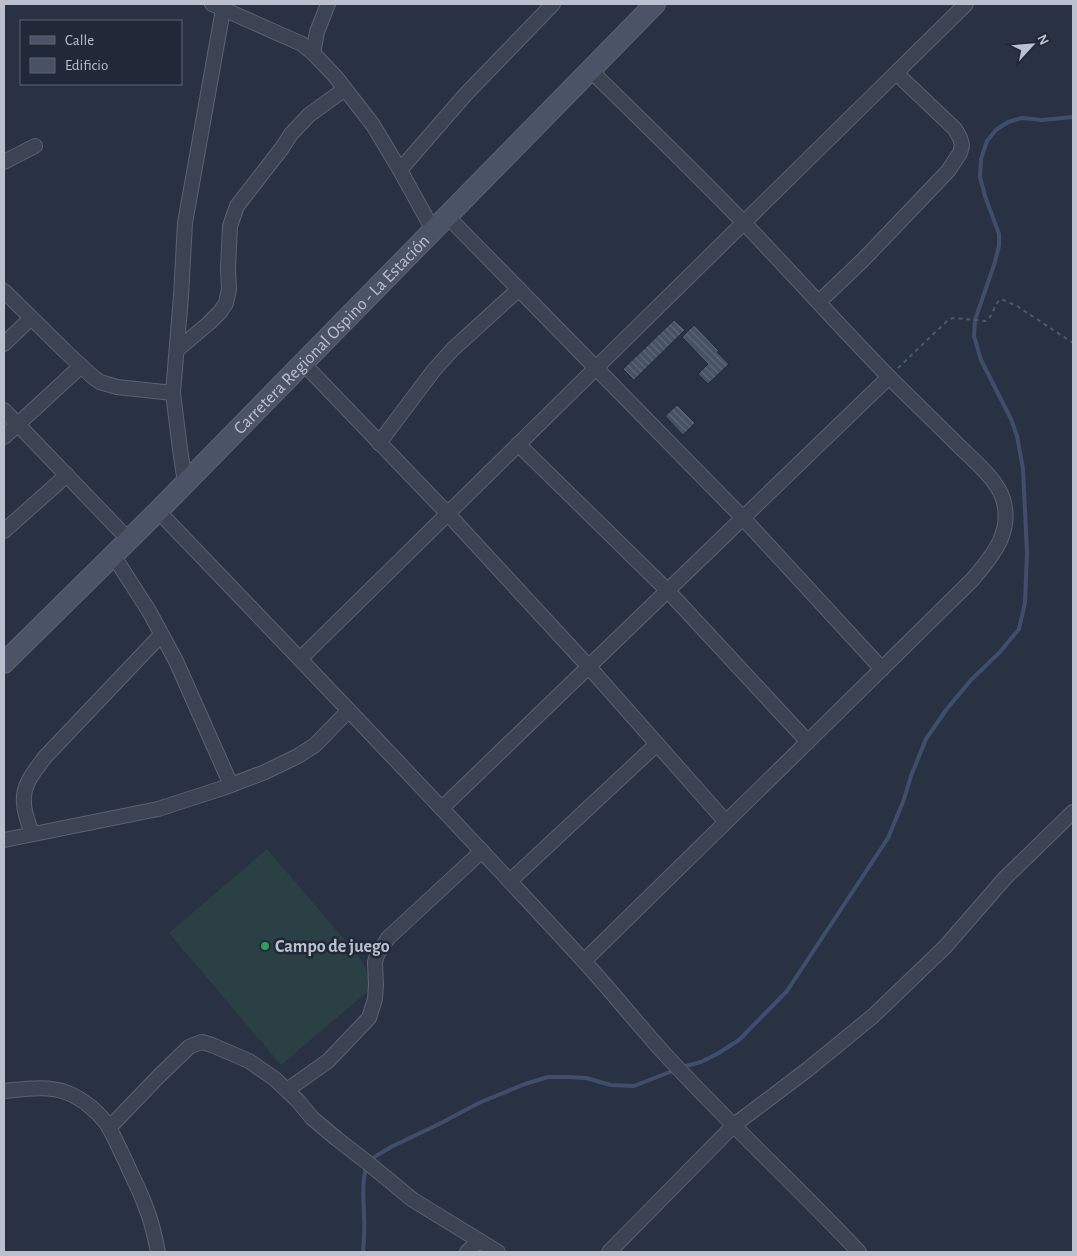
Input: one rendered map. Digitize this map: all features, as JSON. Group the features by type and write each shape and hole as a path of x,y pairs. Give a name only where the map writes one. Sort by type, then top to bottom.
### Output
{"main road":[{"name":"Carretera Regional Ospino - La Estación","path":"4,663 158,511 656,4"}],"street":[{"path":"313,53 317,32 328,4"},
{"path":"400,170 465,95 554,4"},
{"path":"300,659 966,4"},
{"path":"185,483 173,393 185,224 219,5 302,44 313,53 345,89 373,125 400,170 440,223 519,289 743,518 882,669"},
{"path":"584,961 960,592 988,561 1000,543 1006,519 1002,497 995,484 889,377 743,223 590,70"},
{"path":"819,302 884,239 948,171 960,153 962,145 955,129 896,73"},
{"path":"177,350 209,323 226,303 229,289 230,226 237,206 291,134 310,115 345,89"},
{"path":"4,162 35,146"},
{"path":"379,443 434,370 453,349 519,289"},
{"path":"4,291 100,382 173,393"},
{"path":"4,344 31,318"},
{"path":"302,363 448,514 589,667 726,822"},
{"path":"4,437 81,366"},
{"path":"442,808 889,377"},
{"path":"4,410 129,540"},
{"path":"518,444 668,591 808,742"},
{"path":"4,531 67,475"},
{"path":"158,511 442,808 584,961 662,1051 859,1252"},
{"path":"113,555 176,661 231,785"},
{"path":"32,834 24,804 24,790 30,777 45,757 161,635"},
{"path":"4,840 158,809 266,772 315,745 348,711"},
{"path":"510,881 657,744"},
{"path":"609,1252 734,1125 807,1070 873,1016 945,947 1005,878 1073,812"},
{"path":"287,1090 328,1061 369,1018 375,999 375,962 377,955 388,938 482,851"},
{"path":"109,1128 181,1054 202,1042 212,1045 249,1061 275,1079 312,1118 413,1200 498,1252"},
{"path":"4,1091 52,1089 67,1092 79,1098 106,1123 146,1207 158,1252"},
{"path":"467,1252 479,1241"}],"path":[{"path":"889,377 947,321 953,318 986,321 990,318 1001,299 1017,306 1073,343"}],"green space":[{"name":"Campo de juego","path":"267,849 361,959 374,986 281,1065 169,933"}],"building":[{"path":"674,320 685,330 634,380 623,369"},
{"path":"694,325 729,364 708,384 698,374 708,364 682,337"},
{"path":"677,405 695,423 683,435 665,416"}],"waterway":[{"path":"682,1067 701,1062 739,1040 787,991 888,838 926,739 946,710 971,680 1000,652 1019,629 1025,603 1027,553 1023,469 1017,436 1011,419 981,360 974,336 975,320 999,246 999,234 980,177 981,159 987,141 996,130 1008,122 1022,118 1042,120 1073,117"},
{"path":"371,1160 391,1147 481,1102 548,1077 586,1078 611,1085 634,1086 675,1070"},
{"path":"363,1252 363,1185 367,1166"}],"place":[{"name":"Campo de juego","path":"265,946"}]}
